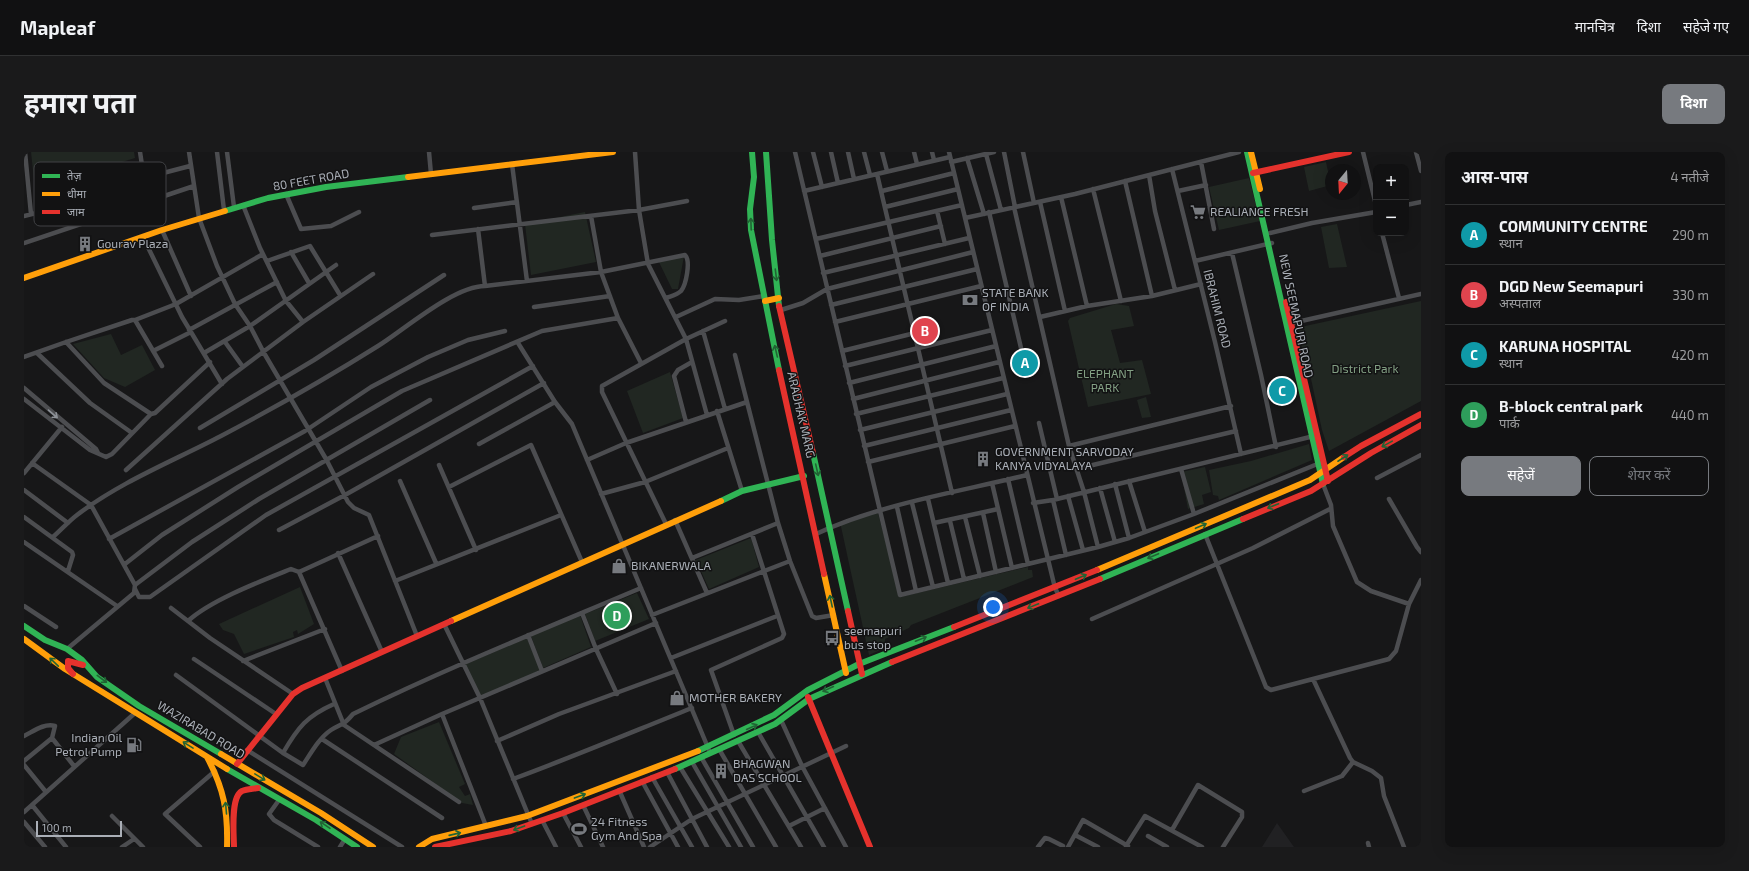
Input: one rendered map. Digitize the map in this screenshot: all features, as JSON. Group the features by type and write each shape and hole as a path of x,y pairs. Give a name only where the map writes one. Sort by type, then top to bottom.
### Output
{"main road":[{"name":"80 FEET ROAD","path":"24,278 199,218 234,207 286,194 326,187 612,152"},
{"name":"ARADHAK MARG","path":"752,152 754,177 750,209 751,230 764,298 848,680"},
{"name":"ARADHAK MARG","path":"766,152 772,240 781,310 862,674"},
{"name":"NEW SEEMAPURI ROAD","path":"1247,152 1270,233 1270,243"},
{"name":"NEW SEEMAPURI ROAD","path":"1251,152 1254,173 1325,483"},
{"path":"1254,173 1349,152"},
{"path":"764,298 779,298"},
{"path":"435,847 511,831 563,813 692,762 719,749 774,715 806,692 859,664 1055,588 1310,480 1361,446 1421,414"},
{"path":"419,847 432,839 528,815 665,765 708,747 758,732 781,720 809,699 848,680 1059,596 1311,491 1371,453 1421,426"},
{"path":"237,764 293,694 417,636 742,491 804,476"},
{"name":"WAZIRABAD ROAD","path":"24,626 45,640 67,649 82,660 97,677 139,706 321,813 373,847"},
{"name":"WAZIRABAD ROAD","path":"24,639 48,656 60,668 74,674 258,788 316,820 357,847"},
{"path":"74,674 68,668 69,660 88,668"},
{"path":"806,692 870,847"},
{"path":"207,757 224,792 226,804 227,847"},
{"path":"234,847 234,804 236,797 243,790 258,788"}],"street":[{"path":"25,152 31,214"},
{"path":"140,152 142,162"},
{"path":"189,152 199,218 235,304 250,326 351,506 369,515 417,636"},
{"path":"217,152 224,210"},
{"path":"226,152 234,207"},
{"path":"429,152 431,174"},
{"path":"635,152 639,210 648,264 686,339 707,415"},
{"path":"795,152 900,595 1066,556 1082,550 1129,538 1194,514 1321,463"},
{"path":"814,152 822,187"},
{"path":"831,152 838,183"},
{"path":"848,152 854,179"},
{"path":"864,152 870,175"},
{"path":"882,152 886,171"},
{"path":"914,152 918,164"},
{"path":"932,152 934,160"},
{"path":"949,152 1033,503 1055,588 1059,596"},
{"path":"804,191 934,160 967,158 994,152"},
{"path":"1004,152 1014,207 1069,446 1084,492 1098,547"},
{"path":"1023,152 1034,203"},
{"path":"965,218 1061,197 1239,152"},
{"path":"1317,152 1318,159"},
{"path":"1363,152 1375,200"},
{"path":"1416,152 1421,171"},
{"path":"986,154 1001,210"},
{"path":"967,158 984,214"},
{"path":"1201,162 1214,229"},
{"path":"512,164 527,281"},
{"path":"166,172 190,166"},
{"name":"IBRAHIM ROAD","path":"1172,169 1231,406 1241,454"},
{"path":"882,191 954,173"},
{"path":"877,174 952,493"},
{"path":"1149,175 1155,211 1175,290"},
{"path":"1125,181 1152,296"},
{"path":"1178,192 1206,184"},
{"path":"166,195 194,186"},
{"path":"885,207 958,189"},
{"path":"1093,189 1121,301"},
{"path":"286,194 301,230 331,226 359,212"},
{"path":"1061,197 1087,306"},
{"path":"432,235 639,210 686,201"},
{"path":"474,208 517,202"},
{"path":"1040,202 1065,311"},
{"path":"1409,204 1421,202"},
{"path":"243,205 263,254 286,300 303,322"},
{"path":"816,239 962,205"},
{"path":"937,211 945,244"},
{"path":"989,212 1021,348"},
{"path":"1270,233 1312,222 1373,212"},
{"path":"24,216 34,213"},
{"path":"591,216 601,272 618,318 641,363"},
{"path":"24,243 75,226"},
{"path":"820,256 941,226"},
{"path":"478,229 485,286"},
{"path":"162,230 191,296"},
{"path":"1383,236 1399,298"},
{"path":"143,237 190,331 222,384"},
{"path":"824,273 969,238"},
{"path":"1195,261 1270,243"},
{"path":"267,261 310,246 340,295"},
{"path":"291,252 309,283"},
{"path":"781,310 803,304 827,289 973,252"},
{"path":"1232,253 1276,446"},
{"path":"24,358 127,321 135,320 176,304 222,276 263,254"},
{"path":"53,537 91,505 136,479 290,398 378,345 441,304 470,288 601,272 648,264 682,255 687,257 687,270 682,289 676,294 666,298"},
{"path":"204,353 250,326 336,265"},
{"path":"831,305 977,269"},
{"path":"126,470 243,367 264,353 340,295 373,274"},
{"path":"200,428 281,381 444,276"},
{"path":"153,351 277,282"},
{"path":"1040,317 1087,306 1152,296 1201,284"},
{"path":"835,322 981,286"},
{"path":"1288,324 1421,294"},
{"path":"534,307 610,296"},
{"path":"676,317 715,299 739,300 764,298"},
{"path":"124,564 162,535 238,487 402,391 549,329 618,318"},
{"path":"135,320 162,366"},
{"path":"666,524 601,389 604,384 641,363 686,339 725,321"},
{"path":"845,366 992,330"},
{"path":"109,539 308,428 371,387 428,357 468,340 505,331"},
{"path":"703,331 725,409"},
{"path":"842,351 914,333"},
{"path":"66,342 104,382 151,414"},
{"path":"225,342 243,367"},
{"path":"518,343 555,402 572,424 710,753"},
{"path":"849,383 996,346"},
{"path":"37,353 90,403 132,433"},
{"path":"735,354 778,523 790,561 812,616 816,618 834,615"},
{"path":"30,394 24,399 96,448 98,453 104,457 109,456 151,414 210,362"},
{"path":"686,422 674,376 678,370 692,362"},
{"path":"853,399 999,362"},
{"path":"32,463 91,505 124,564 139,597 150,598 266,515 533,366"},
{"path":"856,414 1003,378"},
{"path":"279,530 345,495 544,383"},
{"path":"24,388 63,426"},
{"path":"860,430 1007,394"},
{"path":"67,649 134,593 135,587 192,542 326,459 430,400"},
{"path":"479,444 555,402"},
{"path":"587,460 626,443 747,402"},
{"path":"1069,446 1231,406"},
{"path":"864,446 1011,410"},
{"path":"718,411 742,491"},
{"path":"1039,423 1066,556"},
{"path":"24,473 63,426"},
{"path":"868,462 1015,426"},
{"path":"1076,469 1236,431"},
{"path":"1033,503 1068,496 1315,436"},
{"path":"449,487 530,445 582,562"},
{"path":"601,494 645,482 728,448"},
{"path":"1377,478 1421,455"},
{"path":"439,465 476,550"},
{"path":"1181,469 1194,514"},
{"path":"816,534 879,511 1027,475"},
{"path":"1008,479 1028,564"},
{"path":"400,481 436,563"},
{"path":"1129,481 1145,532"},
{"path":"992,483 1012,568"},
{"path":"1325,483 1331,505 1332,526 1357,582 1371,591 1409,604"},
{"path":"1115,484 1129,538"},
{"path":"1100,488 1115,542"},
{"path":"24,490 68,523"},
{"path":"1068,496 1082,550"},
{"path":"928,499 948,583"},
{"path":"1389,499 1416,547 1421,552"},
{"path":"912,503 933,587"},
{"path":"897,507 916,591"},
{"path":"934,523 950,521 998,509"},
{"path":"1092,619 1217,565 1271,540 1298,524 1330,509"},
{"path":"982,513 996,572"},
{"path":"395,581 436,563 476,550 561,514"},
{"path":"24,517 72,552 73,555 68,571"},
{"path":"965,517 980,576"},
{"path":"675,520 707,593"},
{"path":"950,521 964,579"},
{"path":"692,558 778,523"},
{"path":"752,534 784,634 782,638 710,670 736,738 801,847"},
{"path":"1205,534 1266,687 1275,690 1388,660 1396,651 1409,604 1421,580"},
{"path":"299,572 378,536"},
{"path":"24,542 117,606"},
{"path":"338,553 382,652"},
{"path":"652,615 790,561"},
{"path":"188,621 201,611 250,586 291,569 299,572 325,628 342,671"},
{"path":"176,675 259,736 303,765 322,739 331,730 344,724 353,714 428,678 462,665 528,635 641,588"},
{"path":"24,606 56,627"},
{"path":"171,608 243,661 293,694"},
{"path":"582,613 596,650 617,694"},
{"path":"671,658 777,616"},
{"path":"374,746 442,714 542,671 596,650 656,623"},
{"path":"444,624 462,665 480,698 532,824"},
{"path":"243,661 325,628"},
{"path":"528,635 542,671"},
{"path":"194,659 276,714"},
{"path":"497,741 559,714 617,694 676,671"},
{"path":"325,678 334,704 344,724 374,746 459,802"},
{"path":"1313,679 1345,749 1353,762 1372,771 1383,782 1384,796 1404,847"},
{"path":"283,753 305,721 315,712 334,704"},
{"path":"513,778 584,753 613,738 692,708"},
{"path":"24,812 135,713"},
{"path":"442,714 486,826"},
{"path":"781,720 802,766 846,847"},
{"path":"24,736 49,725 55,726 52,738 24,761"},
{"path":"758,732 824,847"},
{"path":"52,738 74,766"},
{"path":"322,739 442,818"},
{"path":"650,847 692,819 707,813 717,806 846,746"},
{"path":"719,749 746,792 776,847"},
{"path":"247,750 402,847"},
{"path":"701,757 753,847"},
{"path":"692,762 741,847"},
{"path":"1304,791 1342,776 1353,762"},
{"path":"24,765 46,792"},
{"path":"680,767 729,847"},
{"path":"200,847 165,814 215,771"},
{"path":"667,772 707,847"},
{"path":"652,777 692,847"},
{"path":"642,781 678,847"},
{"path":"1172,830 1198,785 1242,812 1242,817 1223,847"},
{"path":"619,790 644,847"},
{"path":"279,800 269,814 274,820 318,847"},
{"path":"32,805 66,847"},
{"path":"583,805 603,847"},
{"path":"789,826 825,808"},
{"path":"563,813 581,847"},
{"path":"112,816 143,847"},
{"path":"1038,847 1045,838 1066,847 1075,835 1083,820 1127,846 1145,816 1199,846"},
{"path":"542,820 556,847"},
{"path":"24,822 45,847"},
{"path":"1075,835 1098,847"},
{"path":"1148,836 1168,847"},
{"path":"122,847 134,839"},
{"path":"340,847 345,839"}],"shaded area":[{"path":"1277,823 1294,847 1262,847"}],"green space":[{"path":"31,152 134,152 135,158 122,162 34,162 34,180"},
{"path":"1326,162 1325,187 1309,191 1304,167"},
{"path":"1249,178 1260,221 1219,230 1209,187"},
{"path":"585,212 596,262 531,275 525,224"},
{"path":"1337,224 1347,267 1329,268 1321,227"},
{"path":"684,256 678,289 672,289 658,260"},
{"name":"District Park","path":"1421,301 1421,401 1329,451 1322,430 1310,374 1296,328"},
{"name":"ELEPHANT PARK","path":"1116,304 1129,306 1134,326 1111,330 1120,363 1142,360 1151,394 1088,407 1068,321 1070,318"},
{"path":"111,334 121,355 142,345 155,370 125,387 104,378 73,344"},
{"path":"670,372 683,418 643,433 627,391"},
{"path":"1146,397 1151,417 1142,418 1137,400"},
{"path":"1309,444 1312,460 1219,500 1218,496 1213,495 1209,470 1251,461"},
{"path":"1205,467 1211,492 1202,495 1204,504 1188,509 1181,472"},
{"path":"878,513 900,597 1028,567 1028,570 1032,570 1033,577 911,625 909,628 885,639 885,648 869,655 840,522"},
{"path":"751,538 759,567 709,589 696,560"},
{"path":"300,587 314,624 298,634 297,630 293,632 294,637 244,654 234,634 223,630 219,624"},
{"path":"637,593 649,619 595,641 585,614"},
{"path":"580,615 591,647 543,668 531,636"},
{"path":"527,638 540,670 480,697 464,665"},
{"path":"439,722 465,784 459,787 465,796 470,794 473,805 462,803 394,754 401,737"}],"traffic: fast":[{"path":"752,152 754,177 750,209 751,230 779,370"},
{"path":"766,152 772,240 779,306"},
{"path":"1247,152 1323,484"},
{"path":"225,211 268,198 326,187 408,177"},
{"path":"813,453 848,611"},
{"path":"721,501 742,491 804,476"},
{"path":"1100,579 1243,519"},
{"path":"24,626 45,640 67,649 82,660 97,677 139,706 221,754"},
{"path":"698,751 774,715 808,690 859,664 954,627"},
{"path":"675,769 775,724 809,699 892,662"},
{"path":"227,769 316,820 357,847"}],"traffic: slow":[{"path":"408,177 613,152"},
{"path":"1251,152 1260,189"},
{"path":"24,278 162,230 225,211"},
{"path":"765,301 779,298"},
{"path":"1097,570 1310,480 1344,457"},
{"path":"451,621 721,501"},
{"path":"824,574 846,673"},
{"path":"24,639 65,669 227,769"},
{"path":"419,847 432,839 527,816 698,751"},
{"path":"221,754 321,813 373,847"},
{"path":"207,757 224,800 227,822 227,847"}],"traffic: jam":[{"path":"1253,173 1349,152"},
{"path":"1286,302 1328,481"},
{"path":"779,306 813,453"},
{"path":"779,370 824,574"},
{"path":"1344,457 1361,446 1421,414"},
{"path":"1243,519 1311,491 1371,453 1421,425"},
{"path":"954,627 1097,570"},
{"path":"892,662 1100,579"},
{"path":"848,611 862,674"},
{"path":"237,764 293,694 302,688 451,621"},
{"path":"73,674 68,668 68,661 83,665"},
{"path":"808,697 870,847"},
{"path":"435,847 511,831 563,813 675,769"},
{"path":"234,847 234,808 238,795 242,791 258,788"}],"place":[{"name":"REALIANCE FRESH","path":"1198,212"},
{"name":"Gourav Plaza","path":"85,244"},
{"name":"STATE BANK OF INDIA","path":"970,300"},
{"name":"DGD New Seemapuri","path":"925,331"},
{"name":"COMMUNITY CENTRE","path":"1025,363"},
{"name":"KARUNA HOSPITAL","path":"1282,391"},
{"name":"GOVERNMENT SARVODAY KANYA VIDYALAYA","path":"983,459"},
{"name":"BIKANERWALA","path":"619,566"},
{"name":"B-block central park","path":"617,616"},
{"name":"seemapuri bus stop","path":"832,638"},
{"name":"MOTHER BAKERY","path":"677,698"},
{"name":"Indian Oil Petrol Pump","path":"134,745"},
{"name":"BHAGWAN DAS SCHOOL","path":"721,771"},
{"name":"24 Fitness Gym And Spa","path":"579,829"}]}
